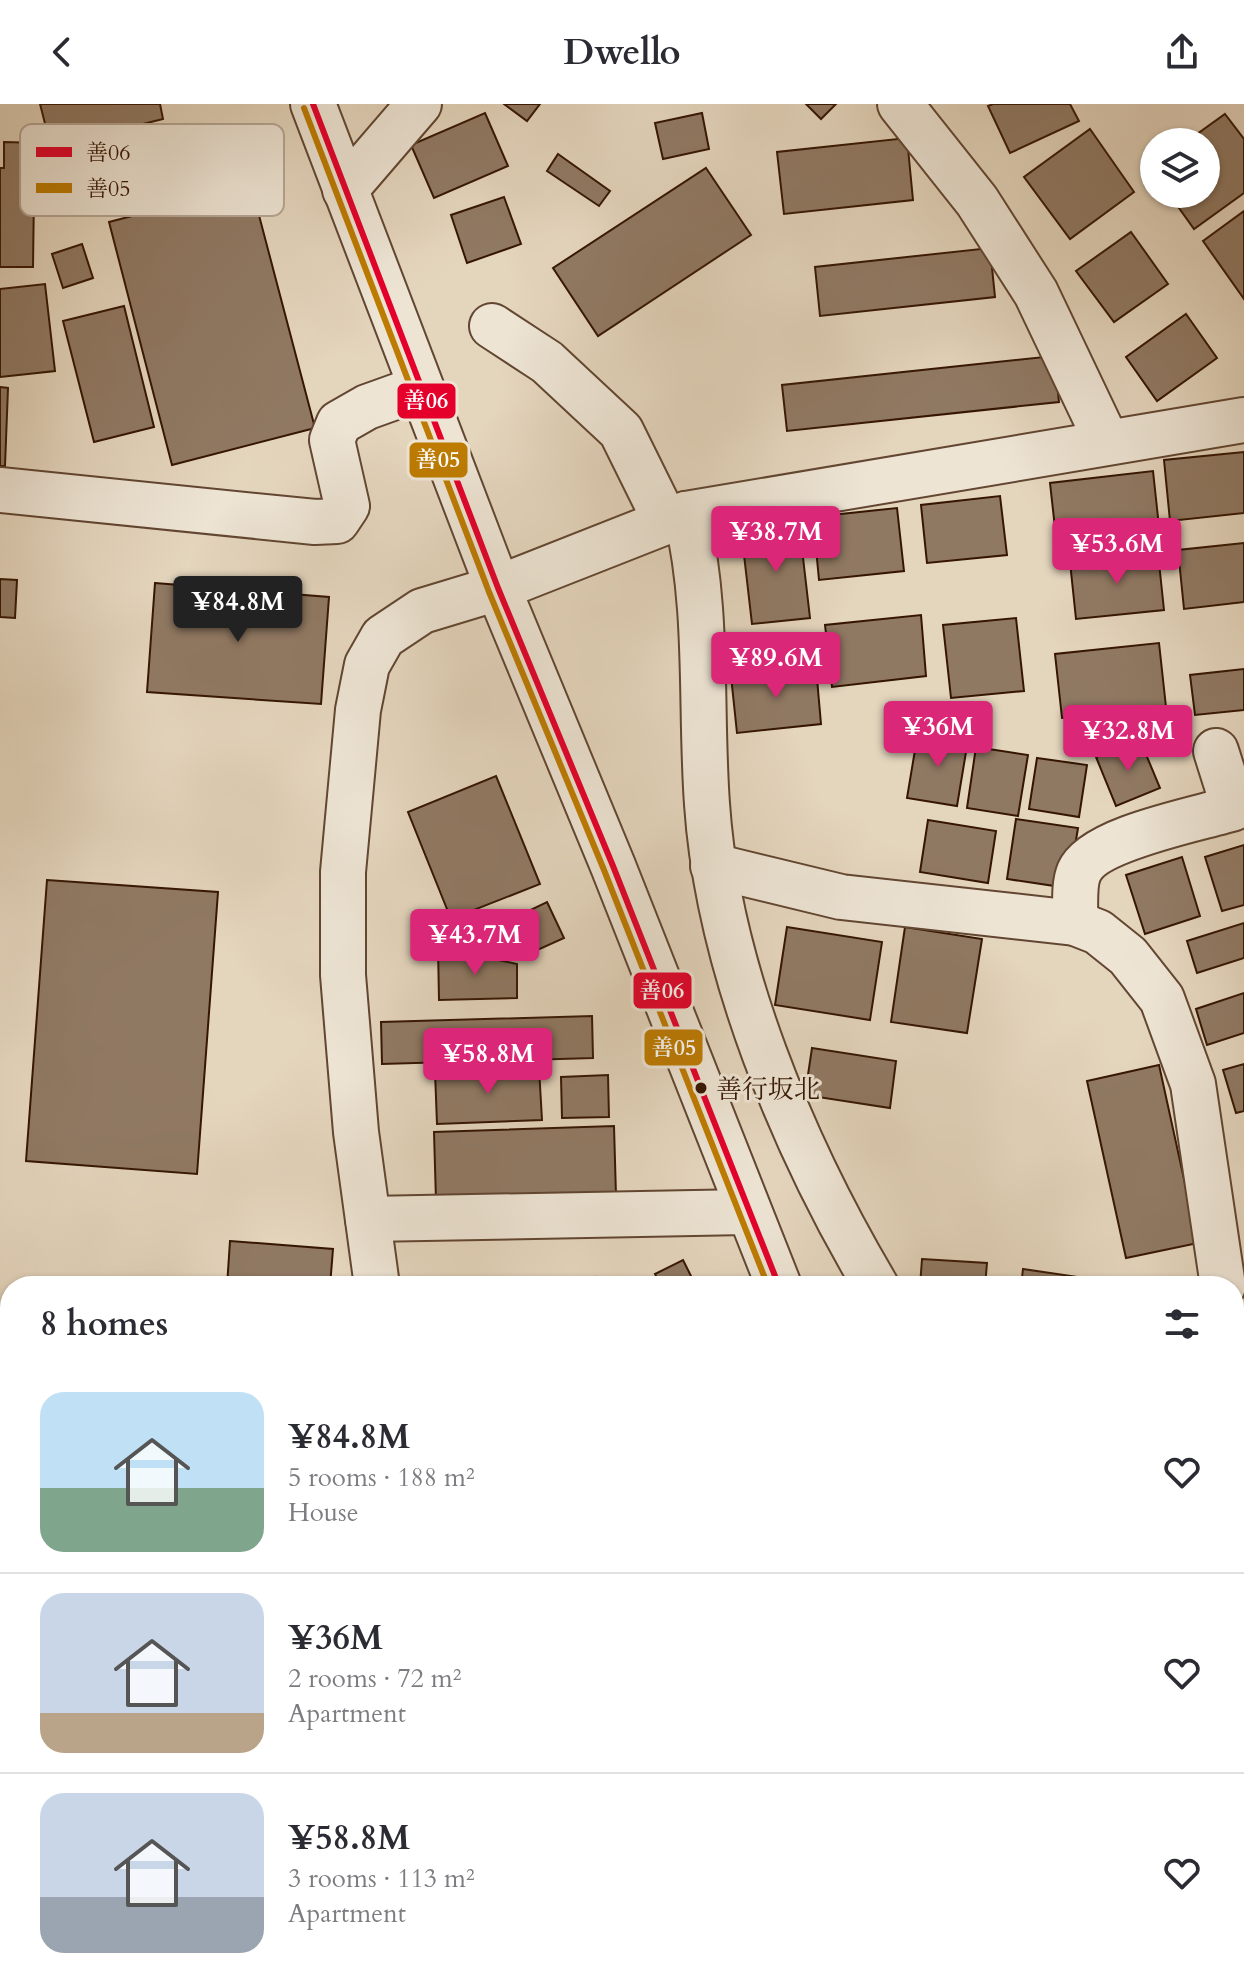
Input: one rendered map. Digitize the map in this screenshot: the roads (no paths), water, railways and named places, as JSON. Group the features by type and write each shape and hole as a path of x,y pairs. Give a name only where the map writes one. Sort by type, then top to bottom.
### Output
{"street":[{"path":"313,104 498,588 613,866 775,1276"},
{"path":"345,190 419,104"},
{"path":"900,104 977,201 1036,293 1107,442"},
{"path":"492,326 547,362 621,431 676,518 697,561 707,803 713,866 727,931 793,1127 834,1215 870,1276"},
{"path":"0,490 315,522 337,521 347,506 332,440 339,423 367,407 420,388"},
{"path":"376,1276 343,975 343,872 358,710 367,665 383,637 422,611 498,588 676,518 919,472 1008,462 1244,420"},
{"path":"1075,923 1079,873 1091,857 1111,845 1234,808 1216,751"},
{"path":"713,866 841,897 1075,923 1098,932 1128,956 1162,999 1193,1084 1222,1276"},
{"path":"368,1219 747,1212"}],"place":[{"name":"善行坂北","path":"701,1088"}]}
